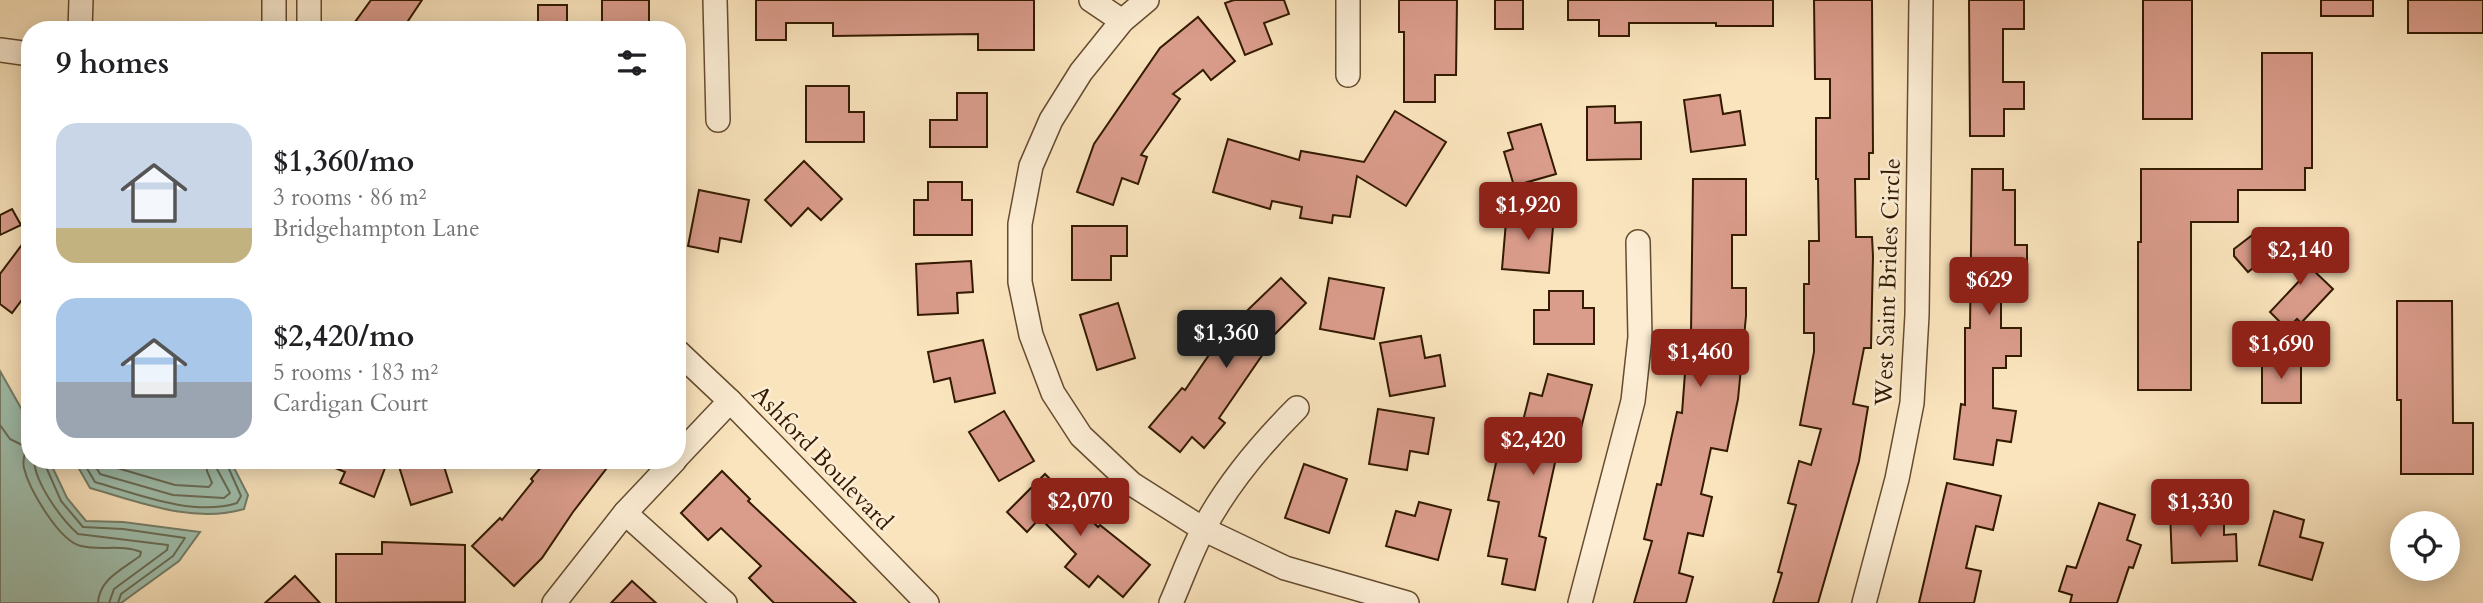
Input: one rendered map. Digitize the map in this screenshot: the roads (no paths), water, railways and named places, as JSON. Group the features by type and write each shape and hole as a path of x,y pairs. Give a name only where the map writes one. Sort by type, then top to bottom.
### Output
{"street":[{"path":"80,21 81,0"},
{"path":"274,0 274,21"},
{"path":"309,0 309,21"},
{"path":"715,0 718,120"},
{"path":"1091,0 1122,22"},
{"path":"1147,0 1122,22 1081,72 1051,120 1031,166 1020,224 1020,282 1031,335 1054,393 1081,436 1132,484 1203,529 1285,568 1406,603"},
{"path":"1348,0 1348,75"},
{"name":"West Saint Brides Circle","path":"1864,603 1897,479 1912,403 1917,315 1921,0"},
{"path":"0,50 21,53"},
{"path":"1580,603 1633,401 1640,337 1638,242"},
{"name":"Ashford Boulevard","path":"686,359 927,603"},
{"path":"686,448 730,401"},
{"path":"1171,603 1203,529 1226,492 1264,441 1297,408"},
{"path":"554,603 625,513 667,469"},
{"path":"625,513 725,603"}],"water":[{"path":"0,371 21,408 21,469 53,469 67,498 86,521 123,522 200,532 179,561 121,603 0,603"},
{"path":"79,469 235,469 248,495 244,509 205,514 147,505 90,488"}]}
